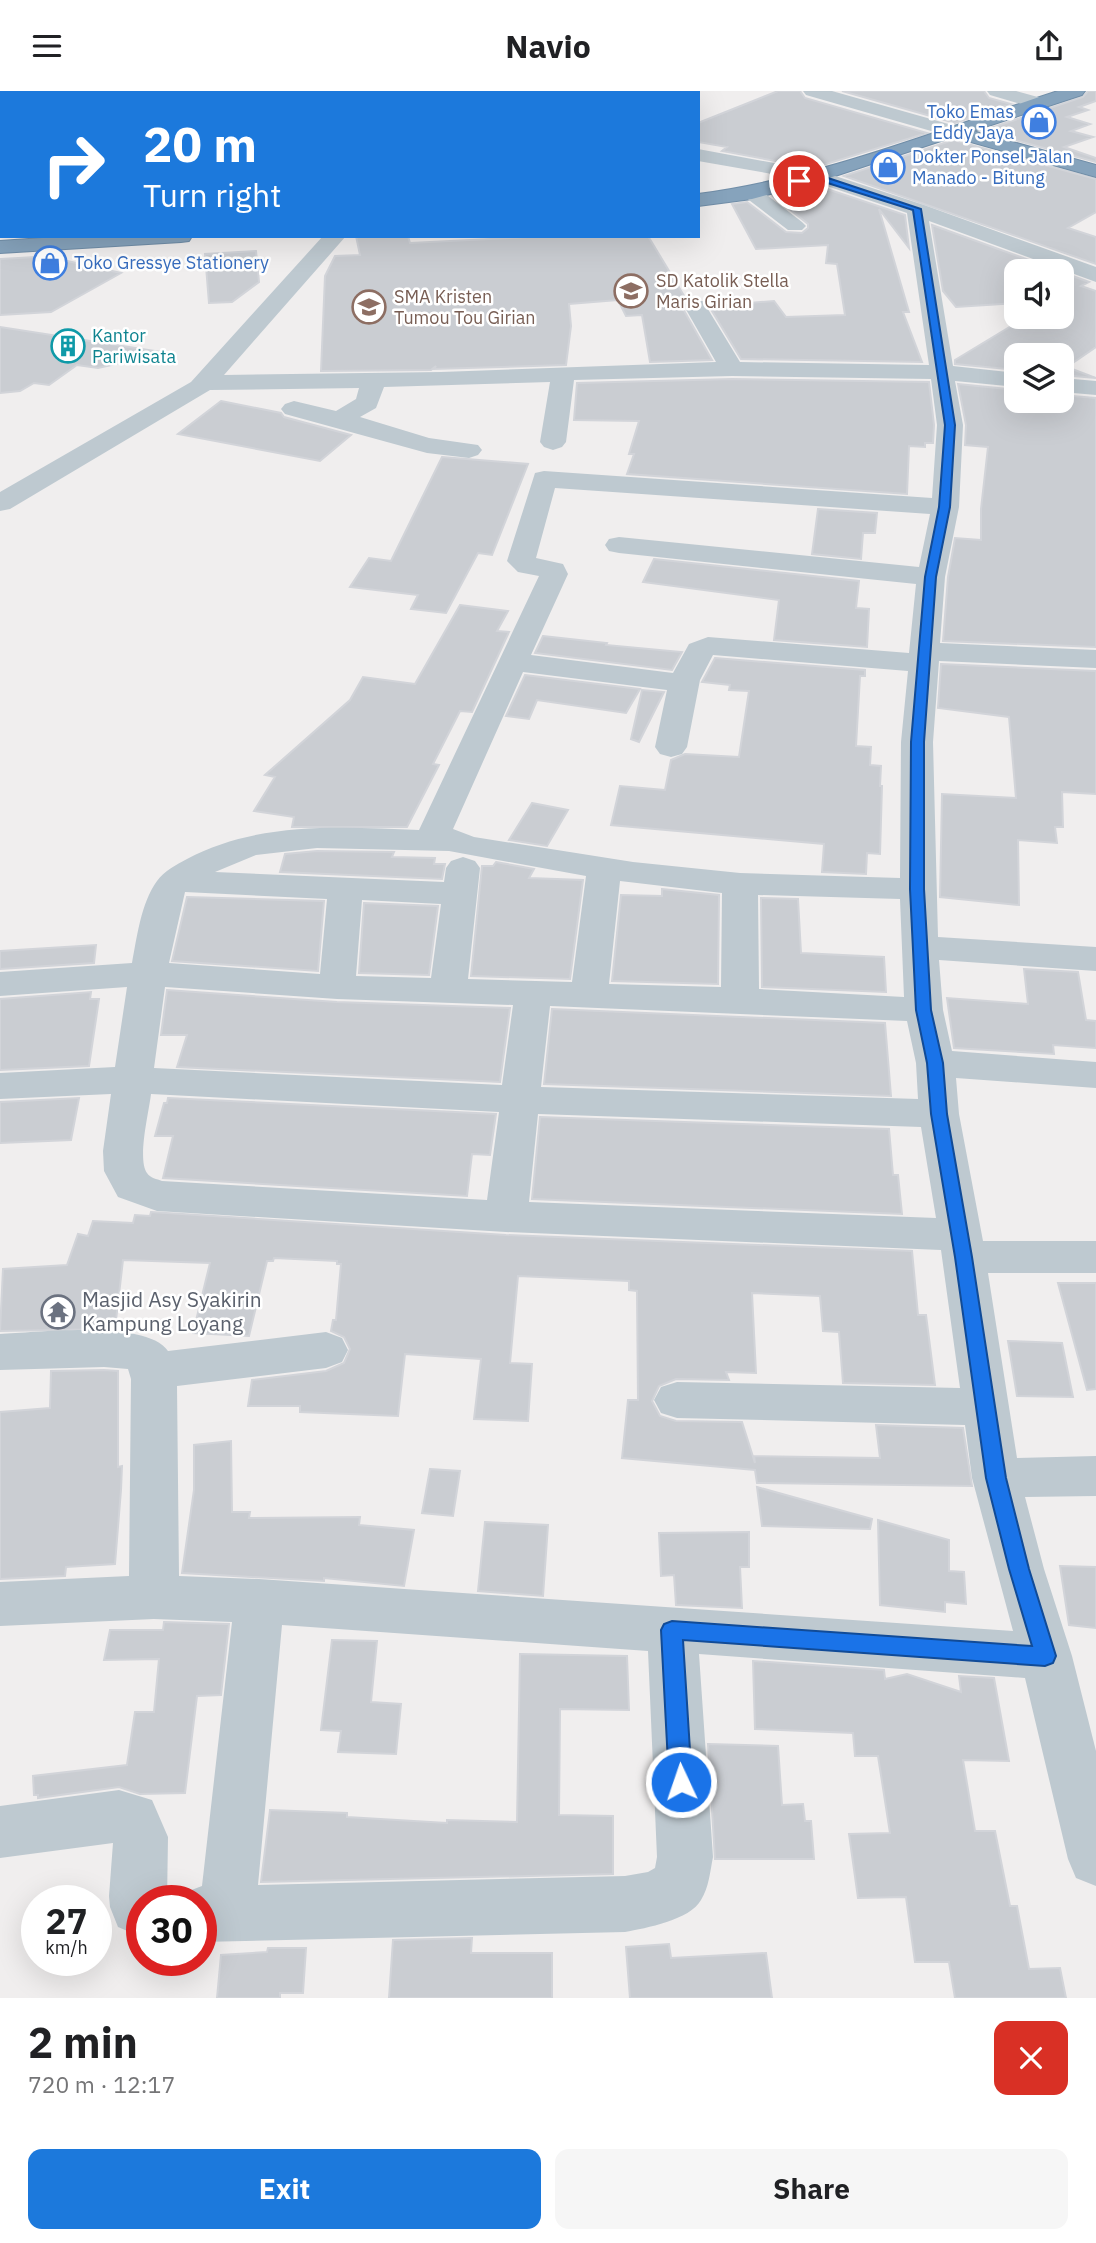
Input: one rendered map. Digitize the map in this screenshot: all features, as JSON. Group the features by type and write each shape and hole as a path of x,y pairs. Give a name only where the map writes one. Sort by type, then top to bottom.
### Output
{"highway":[{"path":"700,200 752,193 816,176 1076,91"},
{"path":"952,131 1096,171"},
{"path":"0,247 138,238"}],"street":[{"path":"812,91 952,131"},
{"path":"996,91 1038,103"},
{"path":"700,155 816,176 917,209 1096,275"},
{"path":"752,193 795,226"},
{"path":"917,209 950,425 945,507 930,577 918,742 917,889 924,1010 935,1063 939,1114 962,1246 996,1478 1093,1838"},
{"path":"0,503 205,383 333,238"},
{"path":"695,306 732,369"},
{"path":"205,383 732,369 942,372 1004,379"},
{"path":"553,442 563,374"},
{"path":"345,421 345,415 367,403 374,380"},
{"path":"1074,386 1096,388"},
{"path":"294,409 427,445 469,450"},
{"path":"460,843 440,836 436,830 437,824 554,574 552,569 528,566 521,561 544,479 945,507"},
{"path":"619,545 930,577"},
{"path":"671,747 685,680 700,650 708,646 923,657 1096,659"},
{"path":"514,663 674,682 685,680"},
{"path":"917,889 740,884 604,867 460,843 331,839 265,843 230,852 200,865 178,881 168,891 164,902 149,974 123,1151 125,1171 132,1186 157,1196 962,1246 1096,1257"},
{"path":"448,992 459,894 460,843"},
{"path":"589,996 604,867"},
{"path":"178,881 459,894"},
{"path":"740,884 740,1000"},
{"path":"337,987 345,890"},
{"path":"920,947 1096,959"},
{"path":"0,984 149,974 337,987 740,1000 924,1010"},
{"path":"506,1217 533,994"},
{"path":"935,1063 1096,1075"},
{"path":"0,1086 134,1080 522,1100 939,1114"},
{"path":"0,1352 104,1349 138,1352 150,1360 154,1597"},
{"path":"152,1371 326,1350"},
{"path":"677,1400 985,1407"},
{"path":"996,1478 1096,1476"},
{"path":"0,1604 154,1597 259,1601 1045,1656"},
{"path":"217,1893 259,1601"},
{"path":"217,1914 625,1904 657,1898 680,1884 685,1857 672,1630"},
{"path":"0,1832 119,1816 132,1818 139,1825 140,1857 136,1885"}],"building":[{"path":"778,91 800,91 805,98 927,133 813,168 722,151 727,147 700,142 700,122"},
{"path":"842,91 984,91 989,98 1011,104 955,123"},
{"path":"1088,91 1096,91 1096,101 1079,107 1088,110 1067,117 1090,124 1071,131 1093,137 1064,147 1096,158 1096,162 982,131 1083,97"},
{"path":"953,140 1096,179 1096,212 1068,228 1096,237 1096,264 844,176"},
{"path":"815,185 905,215 909,248 879,209 909,312 903,312 922,362 741,359 709,306 774,301 786,317 845,315 837,264 826,263 828,245 756,249 732,204 747,202 786,232 802,233 808,228 808,224 773,196"},
{"path":"932,225 1026,259 1004,259 1004,304 956,307 943,291"},
{"path":"356,238 409,238 410,243 508,238 649,238 686,299 682,307 712,360 650,362 642,315 626,316 618,300 569,304 571,326 566,365 434,369 436,366 431,370 321,371 325,276 335,256 360,255"},
{"path":"256,251 259,282 232,302 209,303 205,254"},
{"path":"36,257 121,273 51,312 0,315 0,259"},
{"path":"1074,276 1089,282 1081,286 1096,291 1096,347 1074,362 1074,343 1004,343 1004,369 955,364 955,360 1006,329 1074,329"},
{"name":"Kantor Pariwisata","path":"0,327 162,354 98,368 77,365 49,385 34,383 20,391 0,393"},
{"path":"1074,370 1096,378 1074,376"},
{"path":"732,379 929,382 934,425 933,443 925,443 925,447 909,446 907,494 627,474 634,454 629,454 639,421 574,420 577,383"},
{"path":"958,384 1004,389 1004,413 1074,413 1074,396 1096,398 1096,647 943,641 948,577 955,538 981,540 981,509 988,447 965,445 966,425"},
{"path":"221,401 281,413 284,417 351,435 320,461 178,434"},
{"path":"442,457 528,464 492,555 478,553 446,613 411,609 418,595 350,587 369,558 391,561"},
{"path":"818,509 877,513 875,533 863,533 861,559 812,554"},
{"path":"654,559 859,581 856,608 869,609 867,647 774,640 779,600 643,582"},
{"path":"460,605 508,611 497,631 509,632 472,712 460,711 433,764 439,765 407,827 292,827 294,817 254,811 275,777 265,775 350,700 363,677 415,684"},
{"path":"543,636 682,652 672,670 535,653"},
{"path":"715,658 865,670 865,676 860,676 856,746 871,747 870,765 881,766 882,786 880,854 867,853 866,874 822,872 824,844 611,825 620,786 665,790 671,760 685,754 739,757 749,691 729,690 730,685 702,682"},
{"path":"941,664 1096,671 1096,794 1062,792 1063,827 1055,827 1057,843 1018,840 1019,905 940,897 942,794 1016,798 1009,717 938,708"},
{"path":"525,675 640,689 626,713 537,700 529,719 506,716"},
{"path":"642,690 664,692 639,742 631,739"},
{"path":"532,803 568,810 547,846 509,840"},
{"path":"317,851 394,852 392,857 435,858 434,864 445,864 442,879 280,872 285,854"},
{"path":"496,862 534,869 529,878 583,880 570,979 471,976 482,866 493,866"},
{"path":"662,889 719,895 718,984 612,981 621,895 662,896"},
{"path":"187,897 324,901 318,971 172,961"},
{"path":"761,898 798,899 801,953 884,957 886,992 762,987"},
{"path":"364,903 438,906 429,975 359,973"},
{"path":"96,945 94,963 0,969 0,951"},
{"path":"1024,969 1078,972 1086,1020 1096,1021 1096,1048 1053,1045 1054,1054 954,1048 947,998 1028,1004"},
{"path":"167,990 337,1002 510,1008 500,1082 177,1067 187,1035 161,1035"},
{"path":"91,992 90,999 99,999 89,1066 0,1070 0,999"},
{"path":"552,1009 885,1023 891,1096 544,1084"},
{"path":"79,1098 71,1140 0,1143 0,1102"},
{"path":"168,1098 496,1114 490,1155 472,1154 467,1196 163,1178 173,1136 155,1136 164,1103 167,1103"},
{"path":"540,1117 889,1129 893,1175 898,1175 902,1214 532,1199"},
{"path":"151,1212 506,1235 912,1251 918,1315 926,1315 935,1385 843,1383 839,1332 823,1331 820,1296 752,1293 756,1373 726,1372 729,1380 676,1379 659,1386 652,1401 660,1416 676,1421 742,1422 755,1463 754,1456 880,1458 876,1425 963,1428 972,1486 757,1483 755,1470 622,1458 628,1400 638,1400 637,1291 629,1290 629,1281 518,1276 510,1363 532,1364 528,1421 474,1419 481,1359 405,1354 398,1416 300,1412 300,1406 248,1406 252,1380 326,1371 344,1363 350,1349 344,1337 331,1331 333,1320 336,1320 341,1264 337,1264 337,1261 274,1258 273,1261 267,1261 249,1336 193,1333 210,1263 123,1260 115,1329 0,1331 3,1269 67,1265 78,1234 88,1236 93,1221 133,1223 135,1215 150,1216"},
{"path":"1058,1283 1096,1283 1096,1389 1087,1390"},
{"path":"1008,1341 1062,1343 1073,1397 1017,1396"},
{"path":"51,1371 118,1371 118,1467 122,1466 115,1564 66,1567 65,1576 0,1579 0,1412 50,1408"},
{"path":"231,1441 232,1512 250,1512 249,1518 360,1517 359,1525 414,1530 404,1586 324,1578 324,1581 182,1573 194,1490 194,1445"},
{"path":"430,1469 460,1471 453,1516 422,1513"},
{"path":"757,1487 872,1519 870,1529 762,1526"},
{"path":"878,1520 949,1540 949,1571 964,1572 966,1604 945,1602 945,1612 880,1605"},
{"path":"485,1522 548,1525 543,1596 478,1591"},
{"path":"749,1532 749,1567 740,1567 742,1608 676,1605 674,1575 661,1576 659,1533"},
{"path":"1060,1566 1096,1567 1096,1628 1069,1625"},
{"path":"164,1622 229,1624 221,1695 197,1696 185,1793 140,1794 119,1787 38,1798 38,1795 34,1795 33,1776 127,1765 135,1712 154,1712 159,1659 104,1660 110,1630 163,1630"},
{"path":"332,1640 377,1641 371,1702 401,1704 396,1754 338,1752 341,1731 321,1730"},
{"path":"520,1654 627,1656 629,1710 560,1709 559,1815 613,1816 613,1874 261,1882 270,1810 347,1813 347,1817 447,1823 447,1820 517,1822"},
{"path":"753,1661 884,1670 885,1679 907,1674 961,1692 959,1676 994,1678 1009,1761 963,1760 975,1831 995,1831 1010,1906 1017,1906 1029,1969 1060,1968 1066,1998 955,1998 949,1962 915,1962 906,1897 858,1898 849,1834 890,1833 878,1756 855,1756 853,1733 755,1729"},
{"path":"708,1744 778,1746 782,1805 803,1804 805,1821 811,1821 814,1859 715,1859"},
{"path":"472,1938 471,1953 552,1953 552,1998 389,1998 393,1940"},
{"path":"669,1944 671,1958 766,1953 772,1998 630,1998 626,1947"},
{"path":"268,1948 306,1948 303,1993 280,1993 280,1998 217,1998 221,1955 267,1952"}],"place":[{"name":"Toko Emas Eddy Jaya","path":"1039,122"},
{"name":"Dokter Ponsel Jalan Manado - Bitung","path":"888,167"},
{"name":"Toko Gressye Stationery","path":"50,263"},
{"name":"SD Katolik Stella Maris Girian","path":"631,291"},
{"name":"SMA Kristen Tumou Tou Girian","path":"369,307"},
{"name":"Kantor Pariwisata","path":"68,346"},
{"name":"Masjid Asy Syakirin Kampung Loyang","path":"58,1312"}],"route":[{"path":"681,1782 672,1630 1045,1656 996,1478 964,1257 939,1114 935,1063 924,1010 917,889 918,742 930,577 945,507 950,425 917,209 816,176 799,181"}]}
